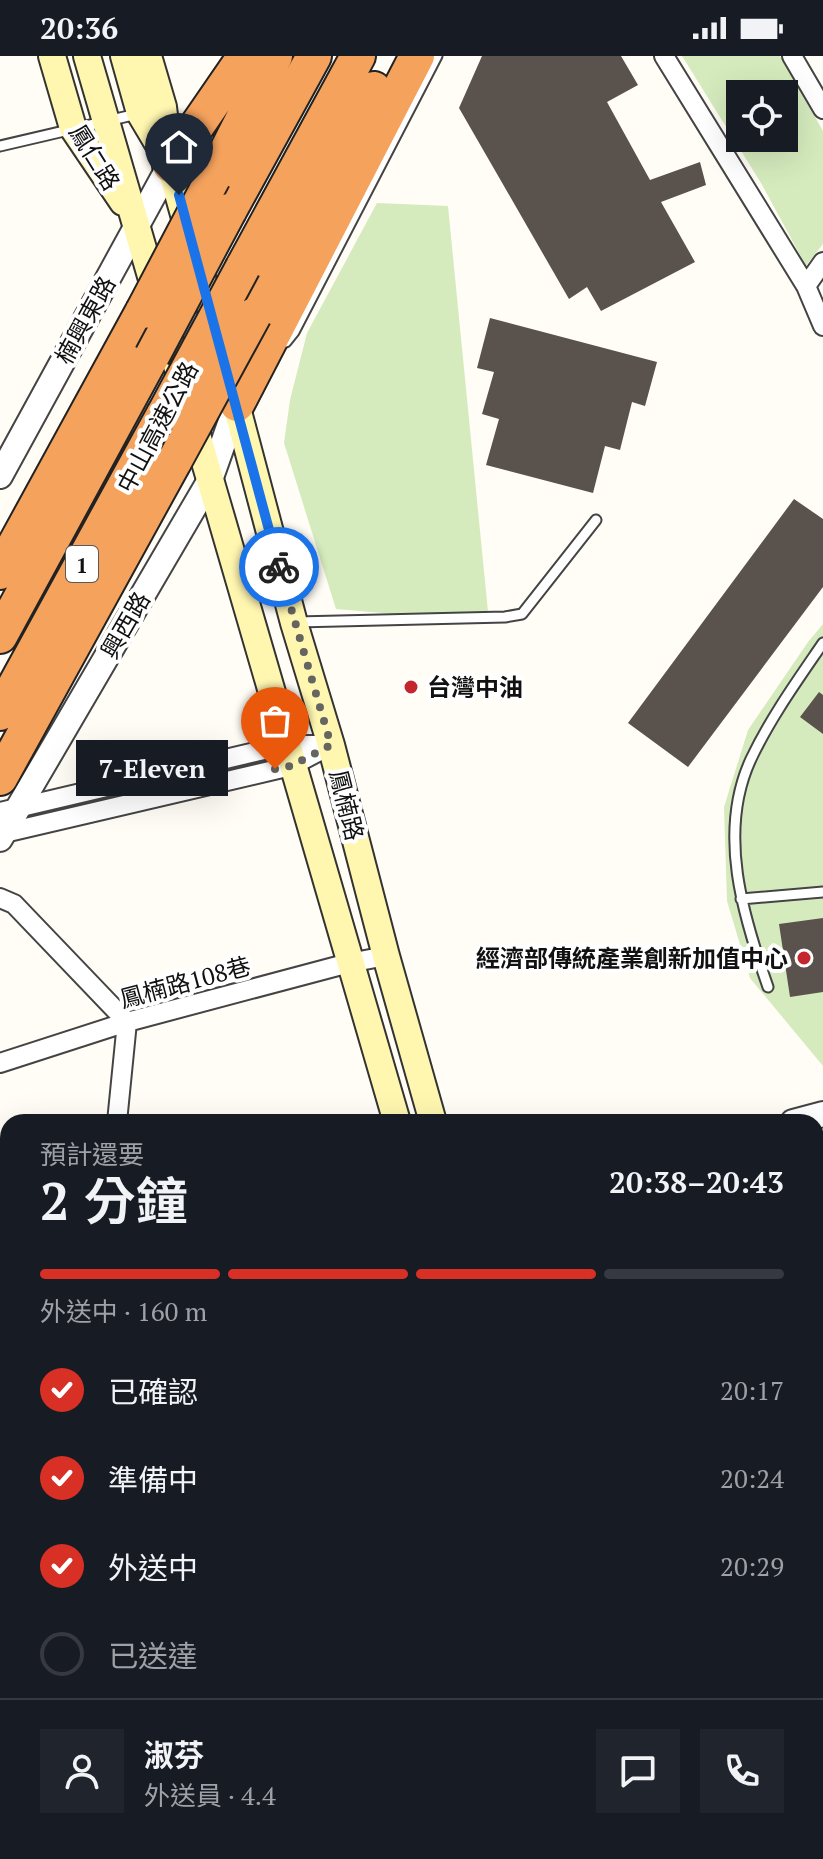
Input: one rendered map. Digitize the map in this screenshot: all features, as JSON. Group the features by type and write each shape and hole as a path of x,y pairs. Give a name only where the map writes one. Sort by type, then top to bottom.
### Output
{"highway":[{"path":"170,165 245,56"},
{"path":"0,572 143,311 275,56"},
{"name":"中山高速公路","path":"0,636 314,56"},
{"name":"中山高速公路","path":"0,713 358,56"},
{"path":"0,778 254,315 391,56"},
{"path":"237,404 417,56"}],"main road":[{"name":"鳳仁路","path":"52,56 73,128 138,224"},
{"name":"鳳仁路","path":"87,56 138,224"},
{"path":"124,56 152,110 170,165"},
{"path":"148,56 152,110"},
{"name":"鳳楠路","path":"170,165 431,1114"},
{"name":"鳳楠路","path":"138,224 288,755 395,1114"}],"street":[{"path":"664,56 806,286 823,326"},
{"path":"792,56 823,109"},
{"name":"楠興東路","path":"0,476 170,165"},
{"path":"806,286 823,262"},
{"name":"興西路","path":"4,825 210,480 237,404"},
{"path":"4,825 331,745"},
{"path":"4,825 288,755"},
{"path":"0,898 14,904 127,1022 118,1114"},
{"name":"鳳楠路108巷","path":"0,1063 127,1022 386,956"}],"lane":[{"path":"237,404 294,332 437,56"},
{"path":"0,146 152,110"},
{"path":"294,623 522,614 596,520"},
{"path":"768,987 749,933 734,852 740,795 750,762 777,710 823,643"},
{"path":"741,899 823,892"}],"green space":[{"path":"682,56 780,56 794,80 726,80 726,127"},
{"path":"798,87 823,131 823,244 806,266 742,152 798,152"},
{"path":"377,203 448,206 489,622 336,609 284,443 290,400 307,333"},
{"name":"經濟部傳統產業創新加值中心","path":"823,624 823,1066 750,978 727,901 724,807 748,730"}],"building":[{"path":"482,56 621,56 638,85 607,102 650,180 700,162 706,185 661,202 695,262 601,311 587,287 569,299 459,108"},
{"path":"490,318 657,362 645,406 632,402 620,450 605,446 593,493 486,465 499,419 482,414 494,372 477,368"},
{"path":"794,499 823,519 823,587 688,767 628,723"},
{"path":"819,692 823,695 823,734 800,717"},
{"path":"104,748 132,774 115,772 95,758"},
{"name":"經濟部傳統產業創新加值中心","path":"823,918 823,992 790,997 779,924"}],"way so far":[{"path":"275,769 291,766 331,745 279,567"}],"place":[{"name":"台灣中油","path":"411,687"},
{"name":"7-Eleven","path":"275,769"},
{"name":"經濟部傳統產業創新加值中心","path":"804,958"}],"route":[{"path":"179,195 279,567"}]}
